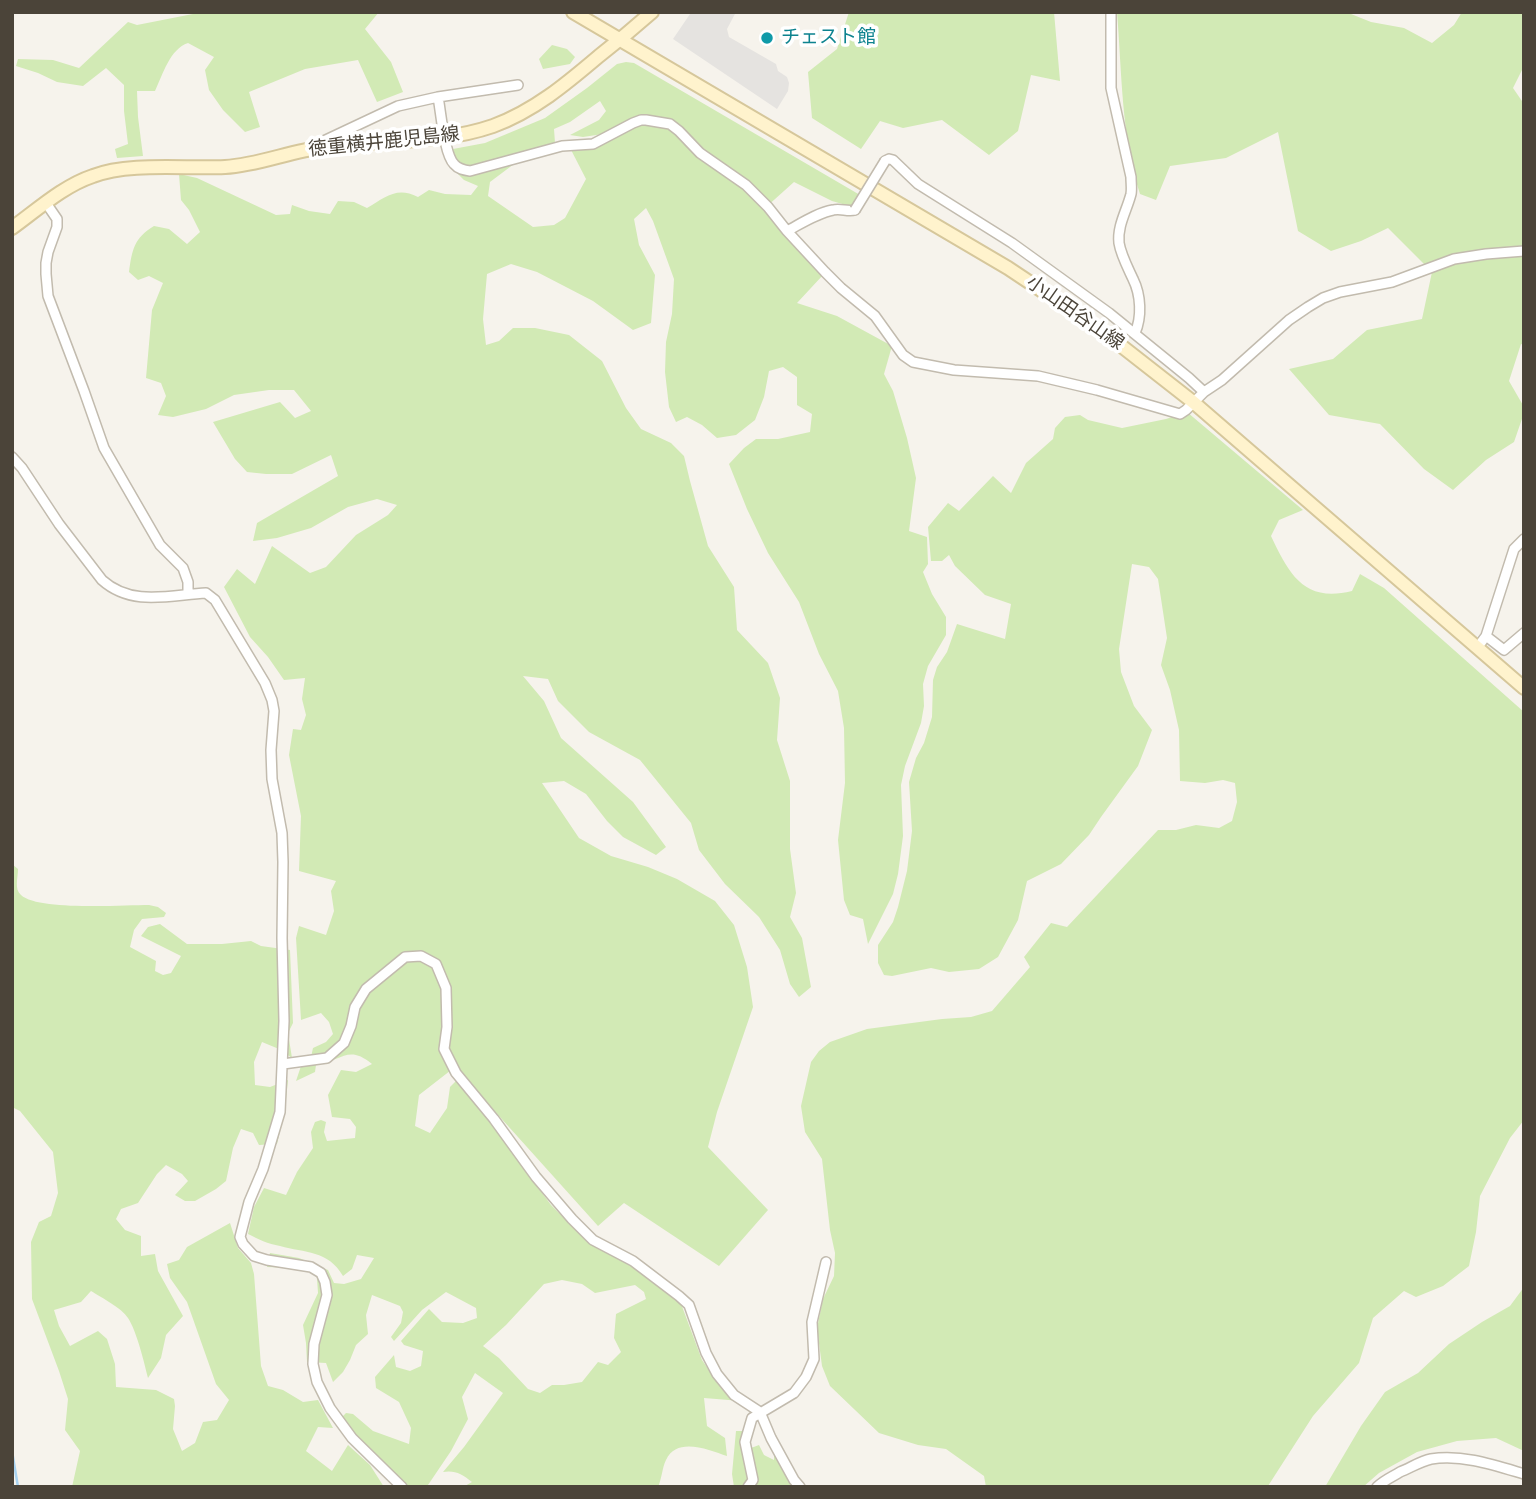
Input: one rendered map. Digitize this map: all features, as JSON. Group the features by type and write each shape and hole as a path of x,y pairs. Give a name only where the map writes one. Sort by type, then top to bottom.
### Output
{"main road":[{"name":"小山田谷山線","path":"573,12 1007,268 1101,330 1193,402 1524,688"},
{"name":"徳重横井鹿児島線","path":"12,228 84,180 105,172 250,164 306,149 445,137 496,124 538,104 562,88 652,12"}],"street":[{"path":"1111,12 1111,88 1131,177 1131,191 1120,229 1119,244 1139,298 1139,320 1135,333"},
{"path":"306,149 398,106 518,85"},
{"path":"438,97 449,156 454,166 470,171 562,146 593,144 641,120 670,124 700,153 746,185 841,288 875,316 903,355 912,362 954,370 1038,376 1180,414 1289,320 1323,298 1392,282 1454,260 1524,251"},
{"path":"787,231 830,210 855,210 885,161 893,160 918,184 1012,243 1135,333 1204,392"},
{"path":"46,204 57,219 46,263 48,296 104,448 160,545 183,568 188,582 188,594"},
{"path":"12,457 59,524 109,586 149,598 206,593 215,600 265,683 272,700 272,779 282,833 283,862 283,1064 280,1112 240,1237 254,1256 311,1267 321,1273 327,1295 314,1344 313,1364 317,1382 330,1408 352,1438 402,1487"},
{"path":"1477,648 1486,636 1514,549 1524,539"},
{"path":"1486,636 1504,650 1524,633"},
{"path":"283,1064 327,1058 344,1043 355,1007 366,989 405,957 421,956 436,964 446,988 447,1027 444,1049 456,1073 536,1177 593,1240 633,1261 689,1305 706,1353 717,1374 734,1395 760,1412 771,1438 800,1487"},
{"path":"748,1487 753,1480 745,1442 752,1418 794,1392 807,1377 814,1359 812,1322 826,1262"},
{"path":"1377,1487 1383,1481 1430,1460 1460,1458 1486,1462 1524,1474"}],"green space":[{"path":"203,12 379,12 365,29 391,62 403,92 377,102 358,60 305,69 249,92 260,127 245,132 223,110 209,90 205,70 214,57 188,43 172,56 155,91 137,91 143,156 117,158 115,149 128,144 124,85 106,68 83,86 57,82 16,66 18,59 53,60 79,68 128,22 137,25"},
{"path":"849,12 1054,12 1060,81 1031,75 1018,131 989,155 942,120 903,128 880,121 861,149 812,118 808,72 837,49"},
{"path":"1117,12 1346,12 1371,22 1404,28 1432,43 1454,25 1462,12 1524,12 1524,66 1513,88 1524,104 1524,345 1521,344 1509,381 1524,407 1524,413 1514,442 1486,460 1453,490 1424,469 1380,424 1329,415 1289,369 1333,359 1367,330 1422,319 1432,272 1388,228 1331,251 1298,231 1278,132 1226,158 1170,166 1156,200 1140,194 1126,127"},
{"path":"552,45 567,49 575,57 570,64 543,69 539,59"},
{"path":"634,63 860,195 853,207 832,201 794,182 765,208 788,239 823,275 797,303 837,316 892,346 884,374 893,391 916,478 909,531 927,537 928,564 923,572 946,617 946,635 928,666 923,684 924,706 921,723 901,785 903,836 893,894 868,944 863,919 850,915 844,900 838,840 845,783 844,728 838,691 819,654 799,602 768,553 729,464 756,439 778,439 810,432 812,414 797,405 797,377 783,367 769,371 764,397 755,420 736,435 717,438 687,417 676,422 669,407 665,372 674,279 646,208 634,219 639,245 655,275 651,323 633,330 593,301 537,272 511,264 487,274 483,319 486,345 499,341 513,328 535,328 569,335 602,361 626,408 641,429 671,443 684,456 708,546 734,587 737,630 768,663 780,698 777,740 790,781 790,849 796,893 790,917 802,938 811,987 799,997 790,984 780,950 759,917 725,884 699,850 691,823 640,760 589,732 558,701 548,679 523,676 544,701 561,738 633,802 666,847 656,855 623,837 586,794 564,781 542,783 579,838 611,856 677,879 715,901 734,925 747,967 753,1007 717,1112 708,1147 768,1210 719,1266 624,1203 598,1226 455,1067 419,1095 415,1126 430,1133 447,1108 450,1087 458,1079 551,1205 587,1241 625,1257 680,1301 702,1360 715,1379 739,1396 753,1402 704,1398 707,1426 725,1438 727,1456 694,1447 678,1448 666,1460 658,1487 463,1487 472,1482 458,1473 443,1472 503,1393 475,1373 462,1397 468,1419 451,1451 428,1485 409,1487 370,1448 343,1433 336,1423 346,1413 353,1414 373,1431 409,1444 411,1428 399,1402 376,1388 375,1377 394,1355 396,1367 410,1371 421,1366 423,1351 404,1345 401,1341 429,1309 442,1322 463,1323 477,1318 476,1308 446,1292 422,1310 394,1341 391,1337 401,1323 403,1312 400,1306 372,1295 366,1315 368,1334 356,1345 343,1372 333,1382 326,1363 307,1362 303,1325 318,1293 317,1278 313,1272 267,1267 270,1253 299,1258 328,1270 334,1283 344,1284 361,1279 374,1258 357,1255 352,1269 343,1276 323,1257 271,1244 248,1234 254,1207 264,1188 286,1195 313,1148 311,1132 315,1122 326,1122 324,1132 327,1141 355,1138 356,1127 350,1119 332,1117 328,1095 341,1070 356,1072 372,1064 351,1054 316,1065 315,1072 296,1081 303,1060 311,1057 313,1048 326,1042 333,1034 329,1022 321,1013 301,1020 296,938 299,926 326,935 334,911 331,891 336,881 299,871 301,816 289,755 293,729 301,730 306,715 302,699 305,678 284,680 250,637 224,587 237,569 255,584 272,546 310,573 326,567 356,535 388,515 397,505 377,499 348,507 311,528 277,538 253,541 257,523 338,476 331,455 292,474 247,472 235,459 213,422 280,402 295,418 311,411 294,390 234,395 206,409 173,417 158,415 166,396 161,383 146,378 152,310 163,283 149,276 138,280 129,272 130,264 138,240 154,226 169,229 187,244 200,232 181,200 179,174 197,178 276,215 290,214 292,205 330,214 338,201 354,202 367,208 397,193 418,197 429,190 471,195 478,186 464,180 457,173 493,167 522,158 490,182 488,196 533,227 554,225 565,218 586,179 568,144 604,140 603,134 583,137 570,135 599,120 606,111 600,101 570,122 554,129 555,143 492,162 468,165 459,163 453,149 485,143 545,118 617,64","holes":["562,1280 582,1284 595,1293 635,1285 644,1292 646,1299 616,1314 614,1338 621,1352 608,1365 598,1362 582,1382 552,1385 540,1393 528,1389 499,1358 483,1346 544,1284"]},
{"path":"1187,412 1303,510 1279,520 1271,536 1284,562 1300,582 1310,589 1335,594 1352,591 1360,574 1384,588 1524,712 1524,1120 1510,1138 1480,1196 1469,1266 1443,1286 1416,1297 1404,1291 1373,1318 1359,1363 1313,1416 1268,1486 986,1487 984,1476 946,1449 918,1445 879,1433 830,1386 822,1366 817,1328 823,1299 834,1276 835,1253 822,1159 805,1132 801,1106 811,1062 830,1042 867,1029 971,1017 992,1011 1030,967 1024,957 1051,923 1067,927 1158,830 1176,830 1196,825 1219,828 1232,821 1237,802 1235,783 1223,780 1205,783 1180,781 1179,730 1161,665 1167,638 1158,579 1149,567 1132,564 1119,649 1121,672 1134,706 1152,730 1138,766 1089,835 1061,864 1027,881 1018,920 998,957 979,969 949,972 931,968 892,976 884,975 878,963 878,945 893,922 907,871 912,831 909,782 932,717 933,680 937,667 947,652 957,624 1005,639 1011,604 985,595 955,566 949,555 942,561 931,561 928,527 948,503 959,511 993,476 1011,493 1026,463 1053,439 1055,428 1065,417 1080,415 1088,420 1122,428"},
{"path":"12,864 18,869 19,893 30,900 62,905 158,907 166,913 164,917 142,919 134,930 130,947 156,961 155,971 163,975 171,973 181,956 141,936 148,927 160,924 187,944 251,941 261,946 290,950 293,1023 288,1033 292,1058 262,1042 254,1062 255,1085 270,1087 288,1080 277,1144 259,1145 253,1133 241,1129 233,1148 226,1181 216,1189 195,1201 185,1201 175,1195 188,1181 182,1174 166,1165 138,1203 121,1209 116,1219 125,1230 141,1236 141,1256 155,1254 158,1271 183,1316 166,1335 161,1358 148,1378 128,1318 117,1307 91,1291 81,1302 54,1310 70,1346 98,1331 107,1339 115,1364 116,1387 156,1390 174,1399 173,1429 182,1451 195,1443 203,1422 217,1420 229,1400 216,1384 187,1302 170,1278 167,1264 179,1260 187,1247 230,1223 238,1248 251,1263 254,1274 261,1366 268,1386 283,1390 303,1402 318,1400 333,1428 318,1427 306,1451 332,1471 348,1445 370,1465 384,1487 72,1487 80,1451 65,1430 68,1399 32,1299 31,1242 39,1222 51,1216 58,1193 53,1152 20,1111 12,1107"},
{"path":"1524,1287 1524,1451 1496,1438 1457,1441 1417,1452 1379,1473 1363,1487 1325,1487 1361,1426 1385,1392 1418,1373 1449,1344 1510,1306"},
{"path":"736,1431 744,1431 751,1448 759,1445 764,1455 774,1460 771,1431 784,1471 797,1487 734,1487 732,1474"}],"shaded area":[{"path":"689,12 736,12 727,29 729,37 776,64 778,71 787,77 788,91 777,109 673,39"}],"waterway":[{"path":"12,1451 18,1487"}],"place":[{"name":"チェスト館","path":"767,38"}]}
